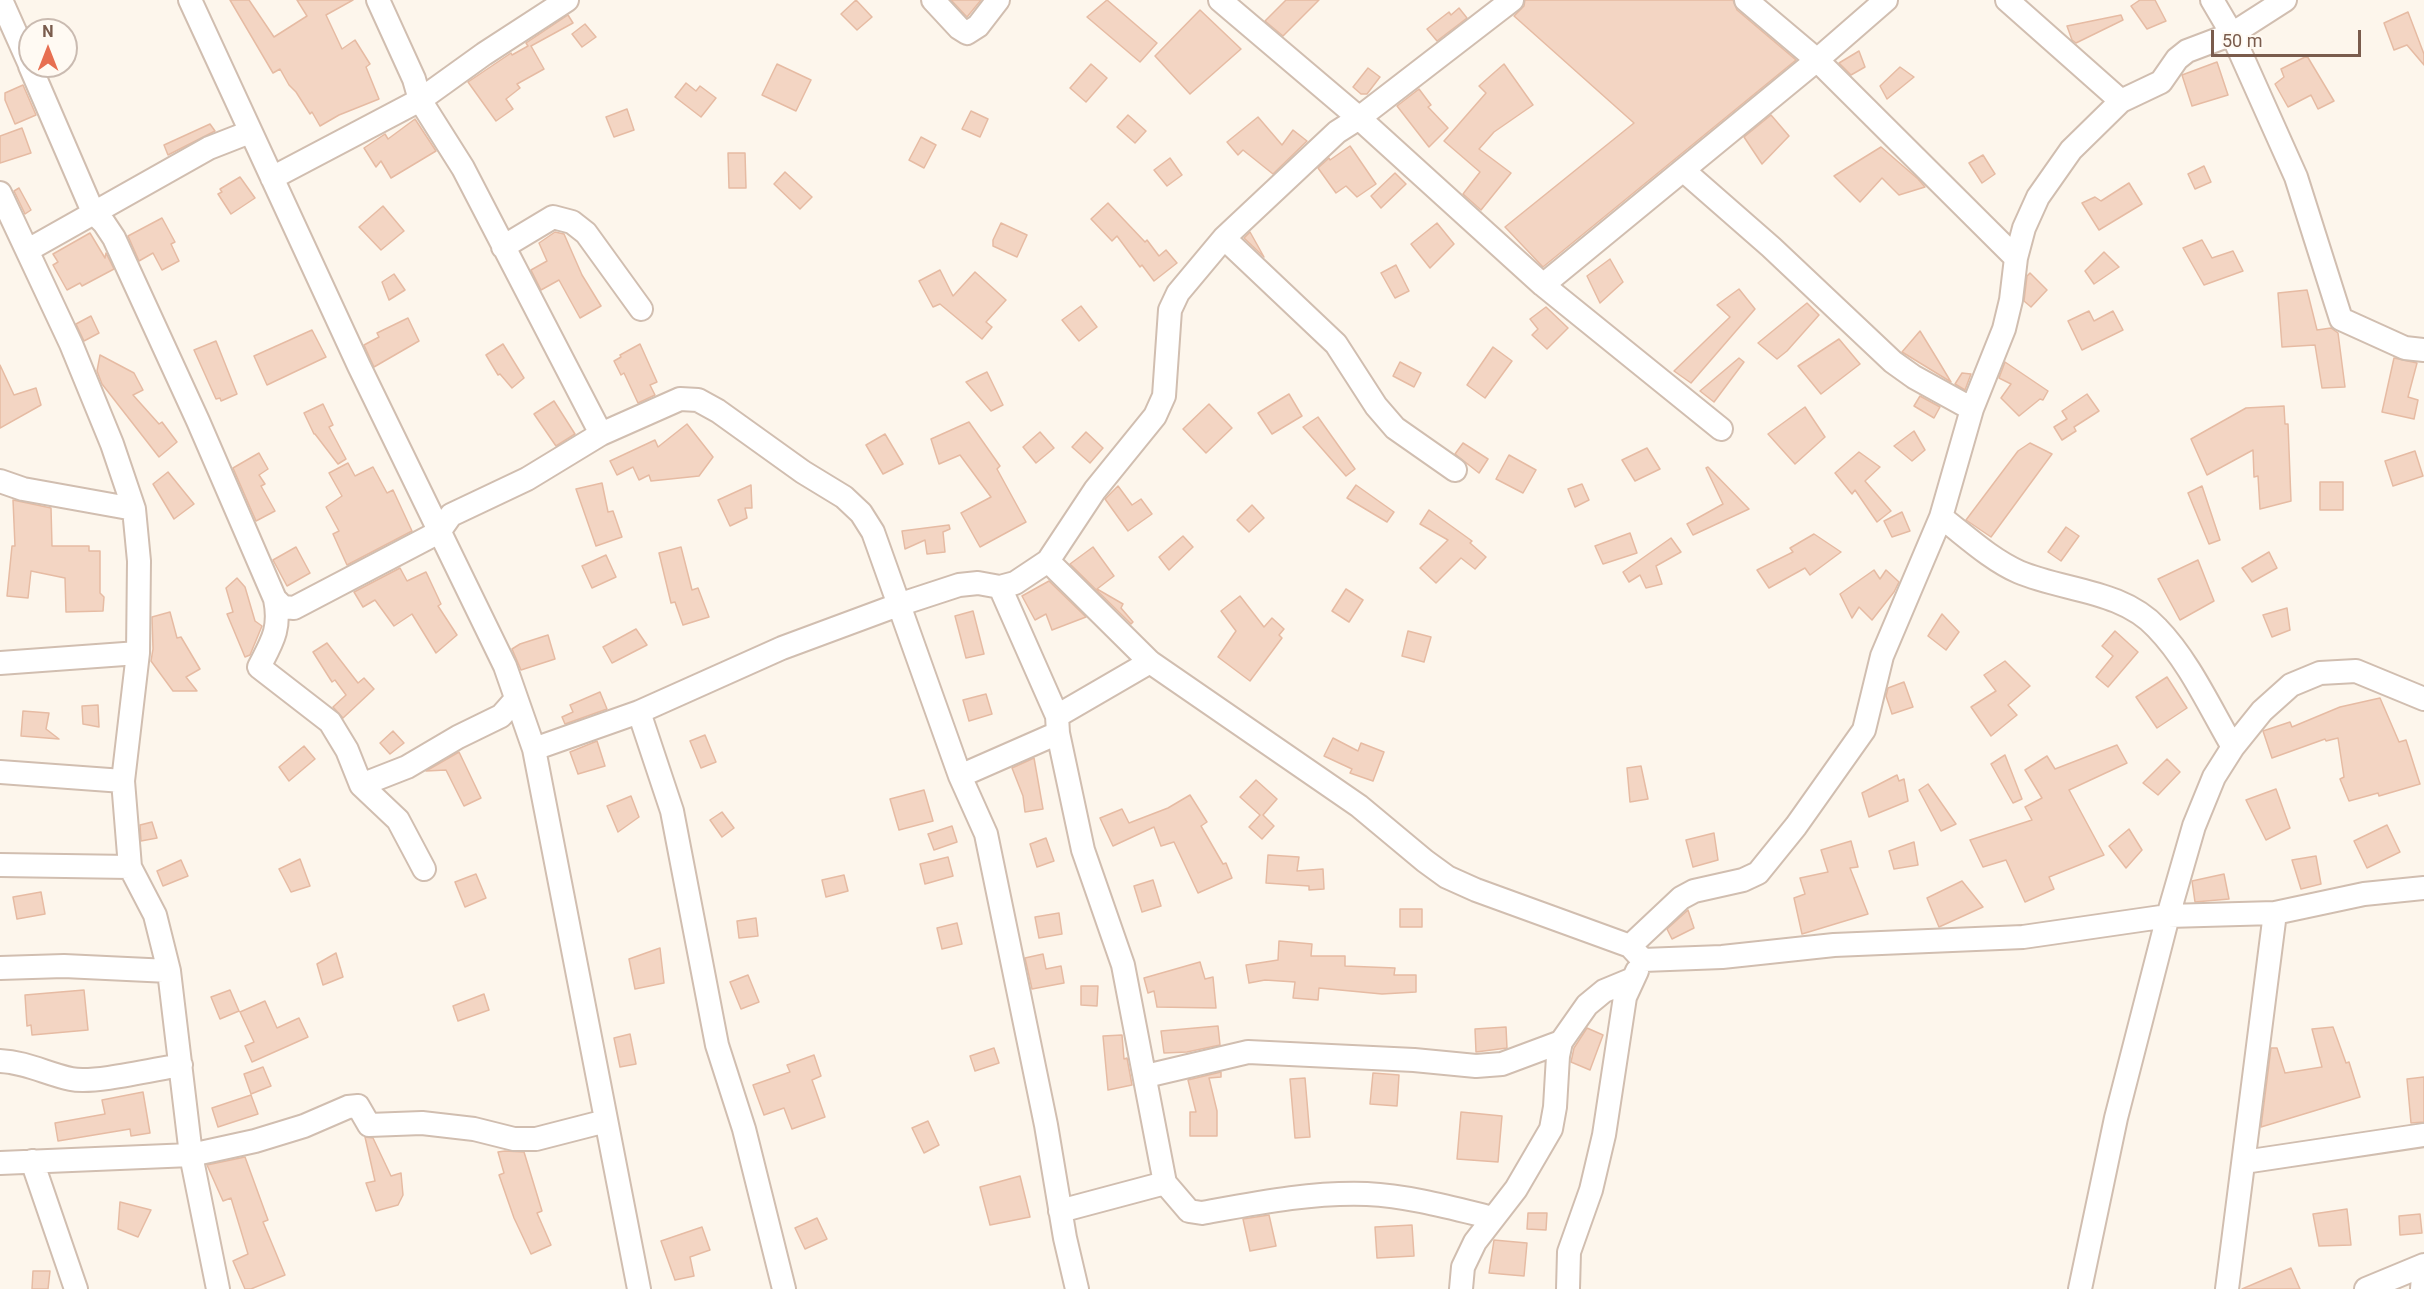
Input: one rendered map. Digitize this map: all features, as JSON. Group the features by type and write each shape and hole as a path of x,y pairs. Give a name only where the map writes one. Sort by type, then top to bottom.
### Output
{"street":[{"path":"1,0 9,41"},
{"path":"190,0 250,132 504,666 534,749 639,1289"},
{"path":"378,0 414,79 420,100 463,168 601,434"},
{"path":"272,178 420,100 484,54 567,0"},
{"path":"933,0 959,28 967,33 978,26 998,0"},
{"path":"1220,0 1359,118 1543,285 1721,429"},
{"path":"1746,0 1817,60 2016,258"},
{"path":"1543,285 1817,60 1886,0"},
{"path":"2007,0 2121,101"},
{"path":"2212,0 2232,34 2296,177 2341,319 2405,348 2423,352"},
{"path":"1461,1289 1463,1267 1475,1242 1522,1180 1551,1129 1561,1042 1587,1005 1635,961 1681,898 1694,891 1743,880 1758,873 1796,826 1864,730 1882,656 1941,516 1972,409 2004,329 2011,300 2016,258 2024,228 2038,197 2071,150 2121,101 2161,82 2187,51 2232,34 2285,0"},
{"path":"534,749 639,712 782,648 898,605 959,585 978,583 1000,587 1015,584 1048,561 1095,490 1155,416 1164,396 1170,310 1178,293 1224,238 1337,132 1359,118 1499,4"},
{"path":"35,78 93,212 114,238 198,421 275,599 278,620 275,636 259,667 330,722 347,750 361,785 398,820 424,869"},
{"path":"28,250 209,148 250,132"},
{"path":"1683,170 1771,247 1893,362 1914,377 1972,409"},
{"path":"0,193 71,344 112,444 134,509 139,561 138,653 123,781 130,867 155,915 169,971 191,1155 218,1289"},
{"path":"503,247 553,217 573,222 586,233 641,309"},
{"path":"1224,238 1336,344 1377,406 1395,428 1455,470"},
{"path":"275,599 283,607 294,608 439,532 451,515 527,479 601,434 681,399 698,400 708,405 803,472 844,496 861,513 873,532 960,776 986,834 1077,1289"},
{"path":"0,482 23,489 134,509"},
{"path":"1941,516 1997,560 2012,568 2127,606 2157,627 2181,659 2233,747"},
{"path":"1048,561 1150,662 1359,806 1447,877 1635,961 1722,957 1834,945 2023,937 2168,916 2275,913 2364,894 2424,888"},
{"path":"1000,587 1058,725 1083,850 1124,965 1165,1183 1189,1211 1202,1213 1292,1197 1369,1194 1424,1201 1493,1218"},
{"path":"0,663 138,653"},
{"path":"960,776 1058,725 1150,662"},
{"path":"2080,1289 2116,1118 2168,916 2194,826 2214,777 2233,747 2262,711 2291,685 2320,673 2356,671 2424,699"},
{"path":"361,785 406,767 501,716 516,699"},
{"path":"639,712 672,811 717,1045 744,1130 784,1289"},
{"path":"0,772 123,781"},
{"path":"0,864 130,867"},
{"path":"2227,1289 2275,913"},
{"path":"1568,1289 1569,1252 1591,1190 1604,1136 1625,997 1635,961"},
{"path":"0,968 64,966 169,971"},
{"path":"1146,1076 1248,1053 1414,1060 1476,1066 1502,1064 1561,1042"},
{"path":"0,1061 25,1064 73,1080 95,1079 181,1065"},
{"path":"0,1163 191,1155 274,1135 304,1126 348,1107 358,1106 369,1125 422,1123 474,1130 514,1139 536,1139 606,1121"},
{"path":"2244,1162 2424,1135"},
{"path":"32,1161 76,1289"},
{"path":"1060,1211 1165,1183"},
{"path":"2366,1289 2424,1265 2422,1289"}],"building":[{"path":"230,0 249,0 274,37 307,16 297,0 353,0 326,15 342,49 355,40 370,64 366,67 379,99 339,115 320,126 312,112 310,114 289,85 280,69 273,73"},
{"path":"856,0 872,17 857,30 841,14"},
{"path":"951,0 981,0 967,17"},
{"path":"1107,0 1157,43 1140,62 1087,17"},
{"path":"1286,0 1319,0 1283,36 1265,21"},
{"path":"1525,0 1733,0 1737,10 1796,60 1543,267 1505,227 1634,123 1514,16 1524,6"},
{"path":"2140,0 2155,0 2166,21 2147,29 2131,6"},
{"path":"1459,8 1467,18 1437,41 1427,29 1449,12 1451,15"},
{"path":"1200,10 1241,49 1190,94 1155,56"},
{"path":"2408,12 2424,54 2424,65 2407,45 2394,50 2384,23"},
{"path":"568,15 573,23 531,46 544,69 517,84 520,88 506,99 513,109 496,121 468,82 511,53 512,55 528,46 526,43"},
{"path":"2121,15 2123,20 2076,43 2072,40 2067,26"},
{"path":"585,24 596,37 582,47 572,34"},
{"path":"1859,51 1865,67 1851,75 1839,63"},
{"path":"2307,56 2334,101 2318,109 2311,95 2288,107 2275,84 2284,77 2281,69"},
{"path":"2217,62 2228,95 2192,106 2182,75"},
{"path":"777,64 811,80 796,111 762,95"},
{"path":"1091,64 1107,78 1086,102 1070,88"},
{"path":"1504,64 1533,105 1494,132 1479,149 1511,173 1481,210 1463,194 1480,172 1444,141 1486,93 1479,86"},
{"path":"1900,67 1914,77 1887,99 1880,86"},
{"path":"1368,68 1380,77 1367,94 1361,94 1353,87"},
{"path":"686,83 696,91 700,86 716,98 701,117 675,97"},
{"path":"23,85 36,115 15,124 5,100 5,93"},
{"path":"1419,89 1431,105 1428,107 1448,128 1429,147 1397,106"},
{"path":"627,109 634,130 614,137 606,117"},
{"path":"971,111 988,119 980,137 962,129"},
{"path":"1128,115 1146,131 1135,143 1117,127"},
{"path":"1771,115 1789,136 1762,164 1744,137"},
{"path":"1258,117 1282,145 1293,130 1307,141 1273,174 1243,150 1238,155 1227,142"},
{"path":"415,119 436,151 391,178 381,161 376,167 364,148 385,134 388,139"},
{"path":"210,124 215,131 168,155 164,145"},
{"path":"22,128 31,153 0,163 0,136"},
{"path":"921,137 936,145 924,168 909,160"},
{"path":"1350,146 1376,184 1357,197 1346,186 1336,193 1318,168 1329,158 1330,160"},
{"path":"1881,147 1925,187 1899,195 1882,178 1860,202 1834,176"},
{"path":"728,153 745,153 746,188 729,188"},
{"path":"1983,155 1995,174 1982,183 1969,163"},
{"path":"1170,158 1182,175 1167,186 1154,170"},
{"path":"2204,166 2211,182 2195,189 2188,174"},
{"path":"785,172 812,197 800,209 774,184"},
{"path":"1395,173 1406,184 1381,208 1371,196"},
{"path":"240,177 255,198 231,214 218,194 222,192 220,189"},
{"path":"2129,183 2142,204 2099,230 2082,203 2095,197 2101,201"},
{"path":"19,188 31,210 25,214 14,191"},
{"path":"1108,203 1145,242 1147,240 1159,256 1166,250 1177,263 1154,281 1142,265 1140,267 1117,236 1112,241 1091,219"},
{"path":"383,206 404,231 381,250 359,227"},
{"path":"162,218 175,242 171,244 179,261 162,270 153,253 139,261 128,236"},
{"path":"1001,223 1027,235 1017,257 993,246 993,240"},
{"path":"1437,223 1454,244 1430,268 1411,244"},
{"path":"555,232 564,234 582,275 601,306 580,318 559,280 541,290 531,270 547,261 539,243"},
{"path":"1250,232 1264,257 1244,238"},
{"path":"90,233 105,258 106,253 114,269 82,286 80,283 67,290 53,265 58,262 53,254"},
{"path":"2202,240 2212,258 2233,251 2243,271 2204,285 2183,248"},
{"path":"2104,252 2119,267 2094,284 2085,271"},
{"path":"1610,259 1623,282 1600,303 1587,276"},
{"path":"1396,265 1409,291 1395,298 1381,273"},
{"path":"940,270 953,296 975,272 1006,300 986,322 992,327 982,339 940,304 933,307 919,281"},
{"path":"2030,273 2047,290 2031,307 2024,301 2027,276"},
{"path":"394,274 405,290 389,300 382,282"},
{"path":"1739,289 1755,309 1691,383 1674,371 1730,317 1717,305"},
{"path":"2307,290 2317,330 2331,328 2338,333 2345,387 2322,388 2315,345 2282,347 2278,293"},
{"path":"1807,303 1819,315 1777,359 1758,343"},
{"path":"1081,306 1097,327 1079,341 1062,320"},
{"path":"1546,307 1568,328 1547,349 1532,335 1538,329 1530,319"},
{"path":"2089,311 2094,321 2113,311 2123,330 2082,350 2068,321"},
{"path":"91,316 99,333 84,341 76,324"},
{"path":"408,318 419,341 374,367 364,345 379,337 377,333"},
{"path":"312,330 326,357 267,385 254,356"},
{"path":"1920,331 1939,362 1951,382 1902,352"},
{"path":"1839,339 1860,364 1821,394 1798,366"},
{"path":"216,341 237,394 221,401 220,398 216,399 194,350"},
{"path":"503,344 524,378 512,388 500,374 498,375 486,355"},
{"path":"640,344 657,382 650,385 655,395 638,403 624,373 621,375 614,361"},
{"path":"1493,347 1512,361 1485,398 1467,385"},
{"path":"100,355 134,373 143,390 133,395 159,424 162,422 177,442 159,457 102,384 97,371"},
{"path":"1739,358 1744,362 1714,402 1700,391"},
{"path":"2394,358 2417,363 2408,397 2418,400 2414,419 2382,412"},
{"path":"1400,362 1421,373 1414,387 1393,376"},
{"path":"2005,362 2048,391 2043,400 2040,399 2019,416 2001,398 2011,384 1999,378"},
{"path":"0,365 14,395 36,388 41,405 0,428"},
{"path":"987,372 1003,405 991,411 966,382"},
{"path":"1962,373 1971,374 1965,390 1955,384"},
{"path":"1289,394 1302,416 1272,434 1258,413"},
{"path":"2087,394 2099,411 2074,427 2076,431 2062,440 2054,427 2067,419 2062,411"},
{"path":"1920,396 1940,407 1934,418 1914,406"},
{"path":"554,401 575,434 556,446 534,414"},
{"path":"323,404 333,425 329,427 346,459 338,464 314,434 304,413"},
{"path":"1209,404 1232,428 1206,453 1183,429"},
{"path":"2284,406 2285,424 2288,424 2291,501 2260,509 2258,476 2254,477 2253,450 2207,475 2191,439 2246,408"},
{"path":"1805,407 1825,437 1795,464 1768,434"},
{"path":"1318,417 1355,469 1346,476 1303,427"},
{"path":"969,422 1000,466 997,469 1026,522 980,547 961,513 991,497 960,455 939,464 931,439"},
{"path":"687,424 713,457 699,476 651,481 649,475 639,480 633,467 617,475 610,461 655,440 658,447"},
{"path":"1914,431 1925,450 1912,461 1894,446"},
{"path":"1040,432 1054,448 1036,463 1023,447"},
{"path":"1086,432 1103,448 1090,463 1072,447"},
{"path":"885,434 903,464 883,474 866,445"},
{"path":"1463,443 1488,459 1479,473 1455,454"},
{"path":"2030,443 2052,454 1991,537 1966,520 2018,451"},
{"path":"1647,448 1660,469 1635,481 1622,460"},
{"path":"2415,451 2423,476 2393,486 2385,461"},
{"path":"1859,452 1880,467 1865,481 1891,511 1877,522 1855,490 1852,494 1835,473"},
{"path":"259,453 268,469 259,475 265,484 261,486 275,511 256,521 233,468"},
{"path":"1509,455 1536,470 1523,493 1496,479"},
{"path":"348,463 355,476 373,467 387,493 393,490 412,531 347,565 333,534 339,531 326,507 342,496 329,473"},
{"path":"1708,467 1749,509 1693,535 1687,524 1723,504 1706,468"},
{"path":"168,472 194,504 174,519 153,484"},
{"path":"2320,482 2343,482 2343,510 2320,510"},
{"path":"602,483 608,512 613,511 622,537 596,546 576,489"},
{"path":"1582,484 1589,500 1575,507 1568,489"},
{"path":"751,485 752,508 745,508 747,518 730,526 718,500"},
{"path":"1356,485 1394,512 1387,522 1347,498"},
{"path":"1118,486 1132,505 1141,499 1152,514 1128,531 1105,499"},
{"path":"2202,486 2220,540 2209,544 2188,493"},
{"path":"13,500 51,508 52,546 89,546 89,551 100,551 100,593 104,597 103,611 66,612 65,578 31,571 28,598 7,596 12,546 15,546"},
{"path":"1252,505 1264,518 1249,532 1237,520"},
{"path":"1429,510 1472,541 1470,543 1486,557 1475,569 1461,558 1436,583 1420,568 1448,540 1420,524"},
{"path":"1902,512 1910,531 1892,537 1884,521"},
{"path":"949,525 950,529 943,532 945,552 927,554 925,540 905,549 902,531"},
{"path":"2066,527 2079,536 2061,561 2048,552"},
{"path":"1630,533 1637,553 1603,564 1595,546"},
{"path":"1814,534 1841,552 1810,575 1805,568 1769,588 1757,570 1793,552 1790,548"},
{"path":"1183,536 1193,547 1169,570 1159,557"},
{"path":"1671,538 1681,552 1656,566 1662,584 1646,588 1640,575 1629,582 1623,572"},
{"path":"296,547 310,573 287,586 273,560"},
{"path":"681,547 692,590 698,588 709,617 683,625 675,602 671,603 659,553"},
{"path":"1093,547 1114,576 1097,589 1123,604 1121,608 1133,622 1131,624 1070,564"},
{"path":"2269,552 2277,568 2252,582 2242,568"},
{"path":"606,555 616,577 592,588 582,566"},
{"path":"2198,560 2214,601 2180,620 2158,579"},
{"path":"400,568 407,581 426,572 441,604 438,606 457,635 436,653 412,614 394,626 375,600 363,607 354,592"},
{"path":"1874,570 1880,579 1886,570 1899,582 1872,620 1859,607 1852,618 1840,594"},
{"path":"237,578 245,587 255,621 262,626 250,655 245,657 227,614 233,612 226,588"},
{"path":"1049,581 1086,617 1052,630 1046,614 1035,620 1022,596"},
{"path":"1346,589 1363,600 1349,622 1332,611"},
{"path":"1240,596 1264,627 1272,618 1284,629 1279,635 1282,638 1250,681 1218,657 1236,631 1221,611"},
{"path":"2287,608 2290,630 2272,637 2263,615"},
{"path":"973,611 984,654 966,658 955,616"},
{"path":"170,612 177,638 181,637 200,669 186,677 197,691 173,691 151,661 152,617"},
{"path":"1942,614 1959,632 1946,650 1928,636"},
{"path":"636,629 647,645 612,663 603,647"},
{"path":"1408,631 1431,637 1424,662 1402,656"},
{"path":"2115,631 2138,652 2108,687 2096,677 2113,656 2102,646"},
{"path":"548,635 555,659 521,670 512,649"},
{"path":"327,643 358,683 364,678 374,689 343,718 333,707 346,695 335,680 332,682 313,652"},
{"path":"2005,661 2030,686 2008,705 2017,715 1991,736 1971,707 1996,691 1984,675"},
{"path":"2167,677 2187,708 2157,728 2136,697"},
{"path":"1904,682 1913,707 1892,714 1886,696 1888,688"},
{"path":"600,692 607,709 565,724 562,717 573,712 570,705"},
{"path":"986,694 992,714 969,721 963,700"},
{"path":"2380,698 2399,742 2406,740 2420,784 2379,796 2378,793 2349,801 2340,779 2344,777 2338,738 2326,741 2325,739 2272,758 2263,731 2290,722 2292,727 2340,707"},
{"path":"98,705 99,727 83,724 82,706"},
{"path":"23,711 49,713 46,729 59,739 21,736"},
{"path":"393,731 404,743 390,754 380,743"},
{"path":"705,735 716,762 701,768 690,741"},
{"path":"1333,738 1358,751 1361,743 1384,752 1373,781 1350,773 1352,769 1324,756"},
{"path":"597,741 605,766 578,774 570,752"},
{"path":"2117,745 2127,763 2069,790 2104,855 2049,877 2054,889 2025,902 2006,860 1983,867 1970,840 2032,820 2025,807 2042,798 2025,770 2047,756 2055,769"},
{"path":"304,746 315,759 289,781 279,767"},
{"path":"459,752 481,798 464,806 446,770 426,771"},
{"path":"2005,755 2022,799 2013,803 1991,764"},
{"path":"1034,758 1043,809 1025,812 1023,796 1012,768"},
{"path":"2167,759 2180,772 2158,795 2143,783"},
{"path":"1641,766 1648,799 1630,802 1627,768"},
{"path":"1897,775 1899,781 1904,779 1908,801 1869,817 1862,793"},
{"path":"1256,780 1277,799 1263,815 1274,826 1262,839 1249,827 1260,815 1240,797"},
{"path":"1928,784 1956,824 1941,831 1919,790"},
{"path":"2276,789 2290,828 2266,840 2246,800"},
{"path":"924,790 933,821 899,830 890,799"},
{"path":"1190,795 1207,822 1201,826 1223,864 1226,863 1232,878 1198,893 1174,842 1161,846 1154,827 1113,846 1100,818 1122,809 1129,823 1168,808"},
{"path":"631,796 639,817 618,832 607,806"},
{"path":"722,812 734,828 722,837 710,820"},
{"path":"152,822 157,838 141,841 140,825"},
{"path":"2387,825 2400,852 2367,868 2354,841"},
{"path":"952,826 957,842 934,850 928,834"},
{"path":"2129,829 2142,850 2126,868 2109,846"},
{"path":"1714,833 1718,860 1693,867 1686,840"},
{"path":"1046,838 1054,861 1037,867 1030,844"},
{"path":"1851,841 1858,867 1850,868 1868,914 1802,934 1794,898 1805,894 1800,878 1828,872 1821,850"},
{"path":"1914,842 1918,865 1894,869 1889,851"},
{"path":"1268,855 1299,857 1297,871 1323,869 1324,889 1309,890 1309,886 1266,883"},
{"path":"2316,856 2321,884 2301,889 2292,860"},
{"path":"948,857 953,876 925,884 920,864"},
{"path":"300,859 310,886 291,892 279,869"},
{"path":"181,860 188,876 163,886 157,871"},
{"path":"476,874 486,898 465,907 455,882"},
{"path":"2224,874 2229,899 2195,902 2192,881"},
{"path":"844,875 848,891 826,897 822,880"},
{"path":"1153,880 1161,906 1142,912 1134,886"},
{"path":"1962,881 1983,907 1939,927 1927,898"},
{"path":"41,892 45,914 17,919 13,897"},
{"path":"1400,909 1422,909 1422,927 1400,927"},
{"path":"1688,910 1694,928 1672,939 1667,929"},
{"path":"1059,913 1062,934 1039,938 1035,917"},
{"path":"756,918 758,936 739,938 737,921"},
{"path":"957,923 962,944 942,949 937,928"},
{"path":"1279,941 1312,944 1311,956 1345,956 1345,966 1395,968 1394,975 1416,975 1416,992 1382,994 1319,988 1318,1000 1293,998 1295,982 1265,980 1249,983 1246,965 1278,960"},
{"path":"660,948 664,983 635,989 629,959"},
{"path":"336,953 343,977 323,985 317,964"},
{"path":"1043,954 1046,969 1061,966 1064,983 1032,989 1025,958"},
{"path":"1200,962 1205,979 1213,977 1216,1008 1157,1007 1154,991 1148,993 1144,978"},
{"path":"748,975 759,1002 741,1009 730,982"},
{"path":"1081,986 1098,986 1097,1006 1081,1005"},
{"path":"84,990 88,1030 32,1035 31,1025 27,1026 25,995"},
{"path":"230,990 239,1011 220,1019 211,997"},
{"path":"484,994 489,1010 458,1021 453,1006"},
{"path":"265,1001 277,1028 299,1018 308,1037 252,1062 245,1046 254,1042 240,1012"},
{"path":"1218,1026 1220,1045 1187,1052 1164,1053 1161,1031"},
{"path":"1506,1027 1507,1048 1476,1052 1475,1029"},
{"path":"2333,1027 2346,1063 2349,1062 2360,1097 2261,1127 2271,1048 2277,1048 2285,1073 2322,1067 2312,1029"},
{"path":"1587,1028 1603,1035 1590,1070 1571,1062 1574,1048"},
{"path":"630,1034 636,1064 620,1067 614,1038"},
{"path":"1122,1035 1124,1059 1127,1058 1132,1085 1108,1090 1103,1036"},
{"path":"994,1048 999,1063 975,1071 970,1056"},
{"path":"814,1055 821,1076 812,1080 825,1117 792,1129 784,1108 764,1115 753,1085 790,1072 787,1065"},
{"path":"263,1067 271,1086 251,1094 244,1074"},
{"path":"1221,1072 1221,1077 1209,1078 1217,1111 1217,1136 1190,1136 1190,1112 1196,1112 1188,1080"},
{"path":"1373,1073 1399,1075 1397,1106 1370,1104"},
{"path":"2424,1077 2424,1122 2411,1123 2407,1079"},
{"path":"1305,1078 1310,1137 1295,1138 1290,1079"},
{"path":"143,1092 150,1133 131,1136 130,1129 58,1141 55,1123 105,1114 102,1100"},
{"path":"251,1095 258,1114 218,1127 212,1108"},
{"path":"1461,1112 1502,1116 1498,1162 1457,1159"},
{"path":"928,1121 939,1145 924,1153 912,1128"},
{"path":"365,1137 373,1138 391,1176 401,1173 403,1195 398,1205 376,1211 366,1183 375,1181"},
{"path":"498,1152 524,1152 542,1211 537,1213 551,1245 531,1254 514,1218 499,1175 504,1173"},
{"path":"245,1157 268,1220 263,1222 285,1275 251,1289 245,1289 233,1261 248,1254 231,1198 223,1201 207,1165"},
{"path":"1020,1176 1030,1217 990,1225 980,1187"},
{"path":"120,1202 151,1210 138,1237 118,1229"},
{"path":"2347,1209 2351,1245 2319,1246 2313,1214"},
{"path":"1528,1213 1547,1213 1546,1230 1527,1229"},
{"path":"2420,1214 2422,1233 2400,1235 2399,1216"},
{"path":"1269,1215 1276,1246 1250,1251 1243,1219"},
{"path":"817,1218 827,1239 805,1249 795,1228"},
{"path":"1412,1225 1414,1256 1377,1258 1375,1227"},
{"path":"702,1227 710,1250 690,1257 694,1276 675,1280 661,1241"},
{"path":"1494,1240 1527,1243 1524,1276 1489,1273"},
{"path":"2291,1268 2300,1289 2242,1289"},
{"path":"33,1271 50,1271 48,1289 32,1289"}]}
